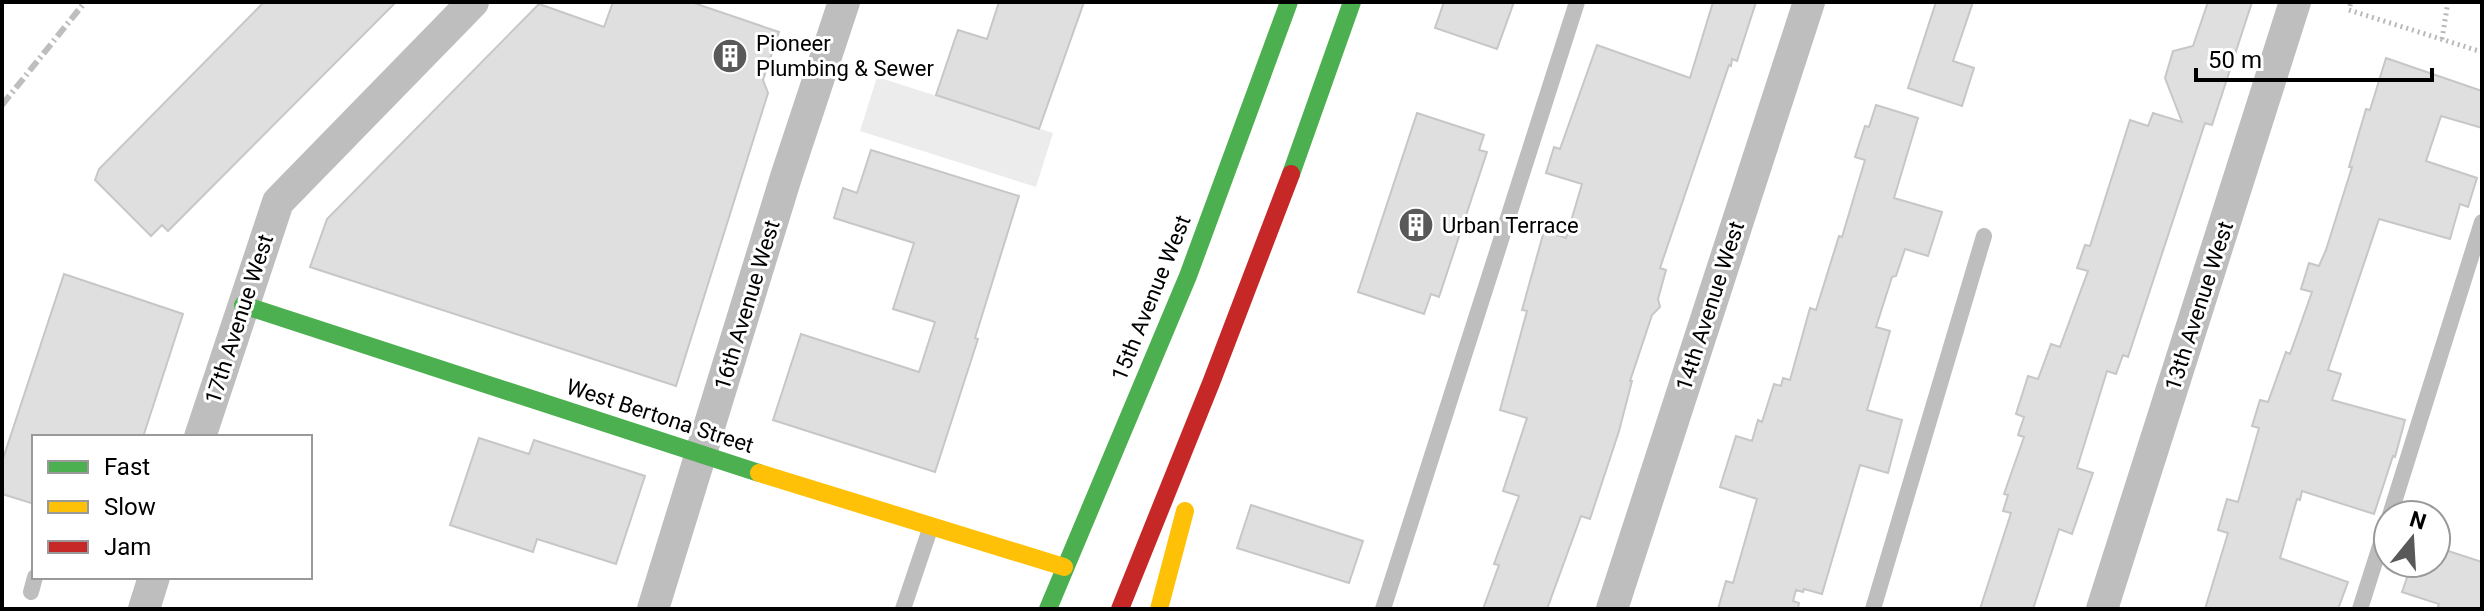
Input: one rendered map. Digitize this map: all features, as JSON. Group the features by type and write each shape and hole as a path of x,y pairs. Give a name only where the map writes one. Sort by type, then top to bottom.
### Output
{"main road":[{"name":"15th Avenue West","path":"1048,609 1188,276 1289,2"},
{"path":"1120,609 1223,357 1352,2"},
{"name":"West Bertona Street","path":"243,305 701,455 1064,567"},
{"path":"1159,609 1223,357"},
{"path":"1026,609 1064,567"}],"street":[{"name":"17th Avenue West","path":"201,435 278,202 473,2"},
{"name":"16th Avenue West","path":"653,609 786,177 844,2"},
{"name":"14th Avenue West","path":"1612,609 1809,2"},
{"name":"13th Avenue West","path":"2102,609 2295,2"},
{"path":"144,609 153,579"}],"lane":[{"path":"1383,609 1577,2"},
{"path":"2395,499 2482,222"},
{"path":"1873,609 1984,236"},
{"path":"903,609 930,527"},
{"path":"2360,609 2372,571"}],"path":[{"path":"2442,39 2448,2"},
{"path":"2350,6 2482,52"}],"shaded area":[{"path":"877,77 1053,133 1036,187 860,131"}],"building":[{"path":"264,2 396,2 168,231 162,225 151,236 95,180 99,169"},
{"path":"613,2 691,2 779,32 763,80 768,93 676,386 310,267 327,219 539,4 604,27"},
{"path":"999,2 1084,2 1039,129 936,95 958,30 987,39"},
{"path":"1444,2 1514,2 1497,49 1435,28"},
{"path":"1713,2 1756,2 1737,61 1732,59 1729,65 1660,268 1666,270 1658,299 1660,307 1652,315 1630,381 1619,431 1590,519 1581,516 1547,609 1483,609 1499,565 1494,564 1519,496 1503,491 1527,418 1500,410 1527,311 1522,310 1544,231 1566,238 1582,184 1546,173 1554,147 1560,149 1597,45 1690,78"},
{"path":"1936,2 1973,2 1953,61 1974,68 1962,106 1908,88"},
{"path":"2208,2 2252,2 2212,125 2205,123 2128,357 2123,355 2116,374 2107,371 2077,468 2093,473 2072,534 2059,529 2033,609 1980,609 2011,513 2003,511 2008,495 2004,494 2024,437 2018,435 2024,417 2016,414 2028,376 2038,379 2051,344 2060,347 2088,271 2077,268 2085,245 2090,246 2130,120 2148,126 2153,113 2182,122 2165,78 2173,51 2193,46"},
{"path":"2386,58 2482,91 2482,128 2441,116 2426,161 2477,178 2468,207 2460,204 2450,239 2379,219 2328,370 2341,374 2332,400 2405,420 2395,457 2379,499 2372,499 2372,513 2302,491 2300,500 2297,499 2280,558 2348,582 2338,609 2205,609 2228,533 2218,530 2227,499 2238,502 2259,428 2252,426 2260,400 2268,402 2286,352 2290,354 2312,292 2301,289 2309,263 2319,266 2326,250 2366,109 2370,110"},
{"path":"1876,105 1918,118 1894,198 1942,212 1928,256 1905,249 1896,276 1892,277 1876,327 1890,331 1867,410 1902,420 1888,473 1860,465 1822,594 1796,590 1793,601 1799,603 1798,609 1718,609 1726,581 1733,583 1757,499 1720,487 1736,436 1752,441 1758,420 1762,422 1774,384 1781,386 1783,378 1790,380 1810,308 1816,310 1839,236 1842,237 1865,160 1855,157"},
{"name":"Urban Terrace","path":"1417,113 1484,135 1479,150 1487,152 1439,297 1431,294 1424,314 1358,292"},
{"path":"871,150 1019,196 975,338 978,339 935,472 773,420 801,334 919,372 935,322 893,309 914,243 834,218 843,188 857,193"},
{"path":"64,274 183,314 144,435 32,435 32,503 2,494 2,462"},
{"path":"479,438 529,454 534,440 645,476 616,564 537,539 533,552 450,525"},
{"path":"1251,505 1363,541 1349,583 1237,548"},
{"path":"2452,552 2482,562 2482,609 2437,609 2439,604 2402,592 2406,579 2452,579"}],"railway":[{"path":"2,105 85,2"}],"traffic: fast":[{"path":"1048,609 1188,276 1289,2"},
{"path":"1291,174 1352,2"},
{"path":"243,305 759,473"}],"traffic: slow":[{"path":"759,473 1064,567"},
{"path":"1159,609 1185,511"}],"traffic: jam":[{"path":"1120,609 1291,174"}],"place":[{"name":"Pioneer Plumbing & Sewer","path":"730,56"},
{"name":"Urban Terrace","path":"1416,225"}]}
